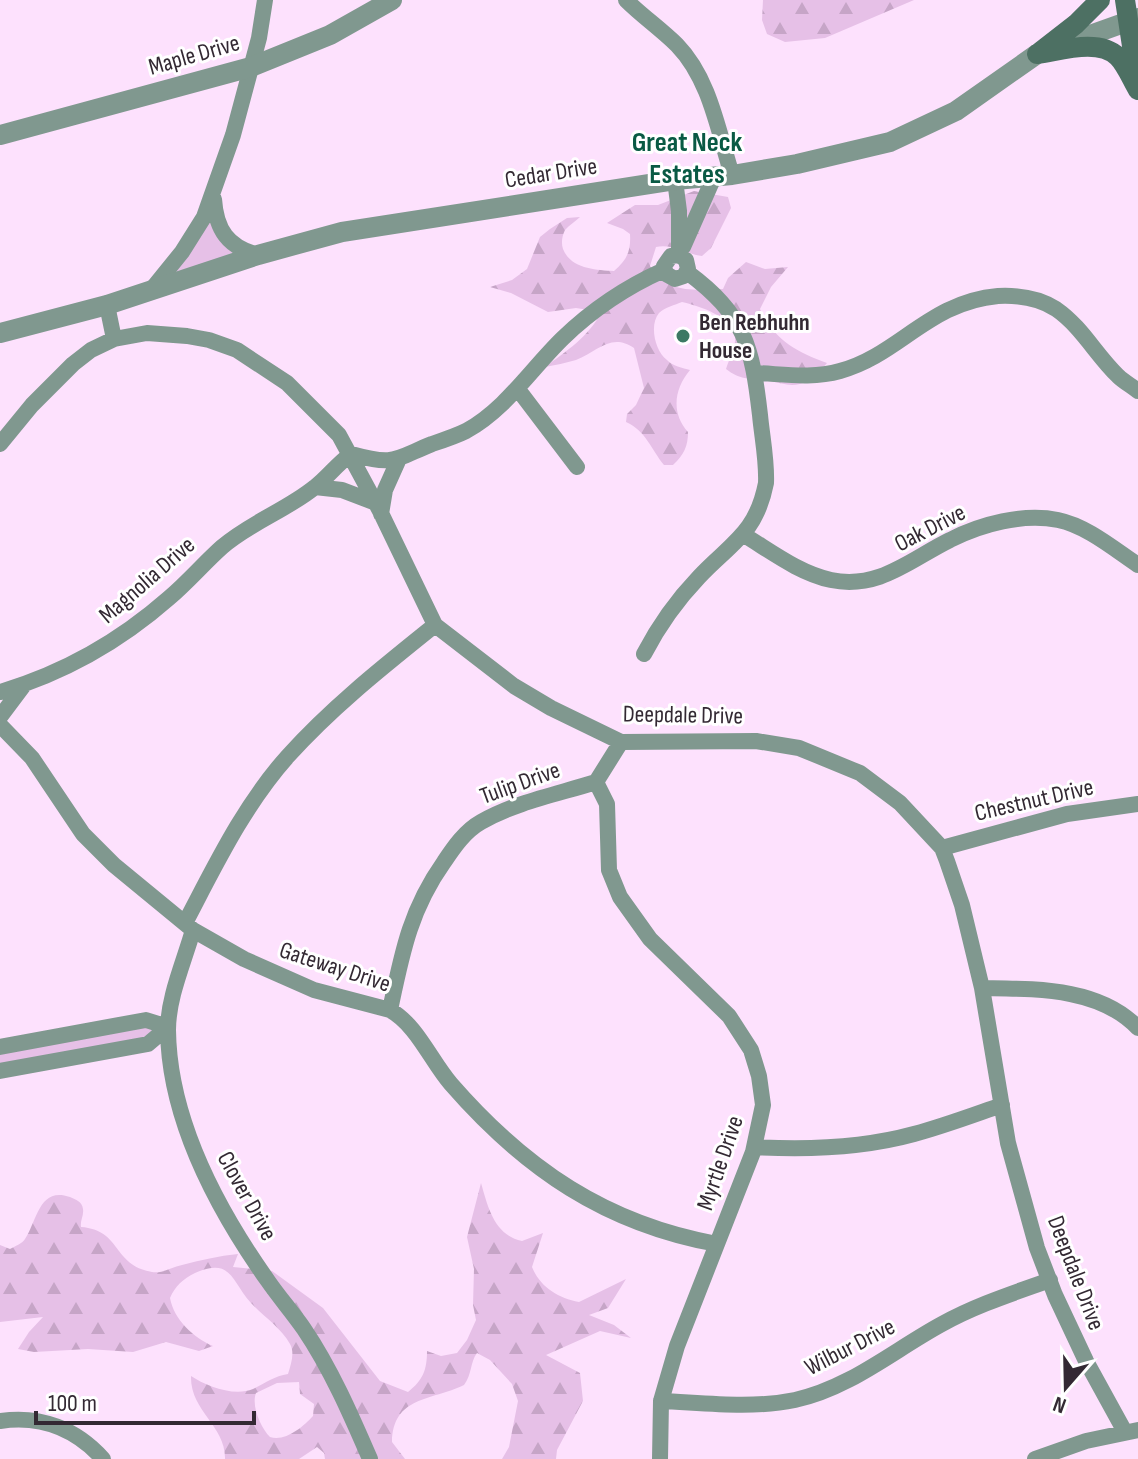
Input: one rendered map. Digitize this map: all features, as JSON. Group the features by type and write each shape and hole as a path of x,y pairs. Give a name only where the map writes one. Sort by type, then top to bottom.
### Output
{"main road":[{"path":"1037,54 1076,24 1100,0"},
{"path":"1125,0 1133,20 1138,88"},
{"path":"1037,54 1080,48 1109,51 1118,57 1138,88"}],"street":[{"path":"152,289 198,230 213,194 233,135 259,38 265,0"},
{"name":"Maple Drive","path":"0,135 251,67 330,35 392,0"},
{"path":"626,0 677,45 705,88 723,176 679,255 667,258 664,270"},
{"name":"Cedar Drive","path":"0,333 107,305 258,255 356,229 797,164 890,142 956,111 1037,54 1133,20"},
{"path":"675,180 680,222 679,255 687,263 687,272"},
{"path":"213,194 216,221 227,240 245,252 258,255"},
{"path":"664,270 675,279 687,272"},
{"path":"351,454 398,461 465,431 485,418 517,388 561,339 593,311 633,284 664,270"},
{"path":"644,654 654,635 698,578 744,535 763,498 766,483 755,373 747,339 733,315 709,288 687,272"},
{"path":"755,373 815,376 842,371 865,361 953,306 979,298 1010,295 1034,298 1056,309 1078,327 1118,377 1138,391"},
{"path":"107,305 114,339"},
{"name":"Deepdale Drive","path":"0,444 32,405 73,364 91,350 114,339 147,333 187,336 237,350 287,383 339,435 435,625 514,686 621,742 756,741 799,748 860,773 900,803 942,848 962,905 982,988 1020,1190 1037,1248 1086,1361 1132,1431"},
{"path":"517,388 577,467"},
{"name":"Magnolia Drive","path":"0,692 24,685 91,655 123,636 170,597 223,546 315,487 351,454"},
{"path":"315,487 353,493 378,508 398,461"},
{"name":"Oak Drive","path":"744,535 804,572 833,581 856,582 895,573 951,539 999,522 1024,519 1057,520 1082,529 1138,565"},
{"name":"Clover Drive","path":"370,1459 349,1410 305,1331 253,1258 206,1177 182,1114 168,1027 189,927 232,835 287,757 365,681 435,625"},
{"path":"0,717 24,685"},
{"name":"Gateway Drive","path":"0,725 32,758 83,834 114,865 189,927 244,959 314,990 390,1010 410,1026 450,1083 492,1129 535,1166 633,1222 661,1232 717,1244"},
{"path":"596,782 621,742"},
{"name":"Tulip Drive","path":"390,1010 406,936 415,911 428,885 459,840 478,824 508,809 596,782"},
{"name":"Myrtle Drive","path":"596,782 607,804 609,870 620,897 650,939 729,1016 751,1050 763,1105 754,1147 677,1346 661,1401 660,1459"},
{"name":"Chestnut Drive","path":"942,848 1067,814 1138,804"},
{"path":"982,988 1041,990 1072,995 1115,1008 1138,1028"},
{"path":"0,1047 146,1020 168,1027"},
{"path":"0,1071 148,1044 168,1027"},
{"path":"83,1032 87,1055"},
{"path":"754,1147 833,1147 880,1142 913,1135 1002,1105"},
{"name":"Wilbur Drive","path":"661,1401 745,1405 799,1399 870,1368 942,1323 1050,1280"},
{"path":"0,1421 35,1420 64,1428 91,1445 103,1459"},
{"path":"1035,1459 1086,1441 1132,1431"}],"green space":[{"path":"763,0 914,0 825,38 785,42 767,34 762,20"},
{"path":"694,191 728,197 731,208 711,248 702,256 667,246 656,247 650,266 664,282 702,290 723,289 728,278 746,262 765,269 788,267 771,287 760,309 779,337 827,363 814,378 798,384 742,377 726,369 735,341 728,323 714,313 682,302 664,309 654,324 657,344 669,362 690,370 681,385 677,401 679,417 688,432 686,446 673,465 664,465 643,435 626,422 627,414 636,405 644,388 634,348 618,342 611,343 576,360 545,367 584,336 601,312 576,308 548,312 511,293 490,287 512,280 527,269 540,237 567,218 580,217 563,235 562,247 567,256 585,267 614,271 627,255 630,234 607,223 635,205 658,205"},
{"path":"211,204 249,255 160,284"},
{"path":"146,1020 168,1027 148,1044 0,1071 0,1046"},
{"path":"481,1183 494,1219 505,1233 522,1241 543,1233 532,1267 551,1290 579,1302 626,1279 608,1308 589,1315 614,1325 631,1338 600,1331 546,1355 580,1373 583,1401 557,1450 556,1459 502,1459 509,1447 518,1401 512,1384 490,1360 477,1353 464,1385 416,1402 399,1416 392,1442 405,1459 325,1459 324,1453 317,1447 299,1459 225,1459 220,1437 196,1399 191,1376 220,1389 245,1391 288,1374 292,1351 282,1333 251,1303 229,1274 217,1268 187,1278 177,1286 170,1298 176,1314 186,1327 213,1346 199,1351 166,1342 133,1352 88,1349 34,1352 18,1349 43,1317 0,1322 0,1245 10,1249 22,1242 40,1207 52,1196 60,1195 81,1204 81,1227 104,1234 139,1268 160,1272 238,1254 233,1267 272,1271 323,1308 380,1381 408,1392 423,1374 427,1351 441,1356 457,1353 476,1320 473,1305 474,1269 467,1237","holes":["299,1382 300,1394 314,1404 313,1416 288,1435 270,1437 258,1416 256,1393 277,1383"]}],"place":[{"name":"Ben Rebhuhn House","path":"683,336"}],"district":[{"name":"Great Neck Estates","path":"687,158"}]}
